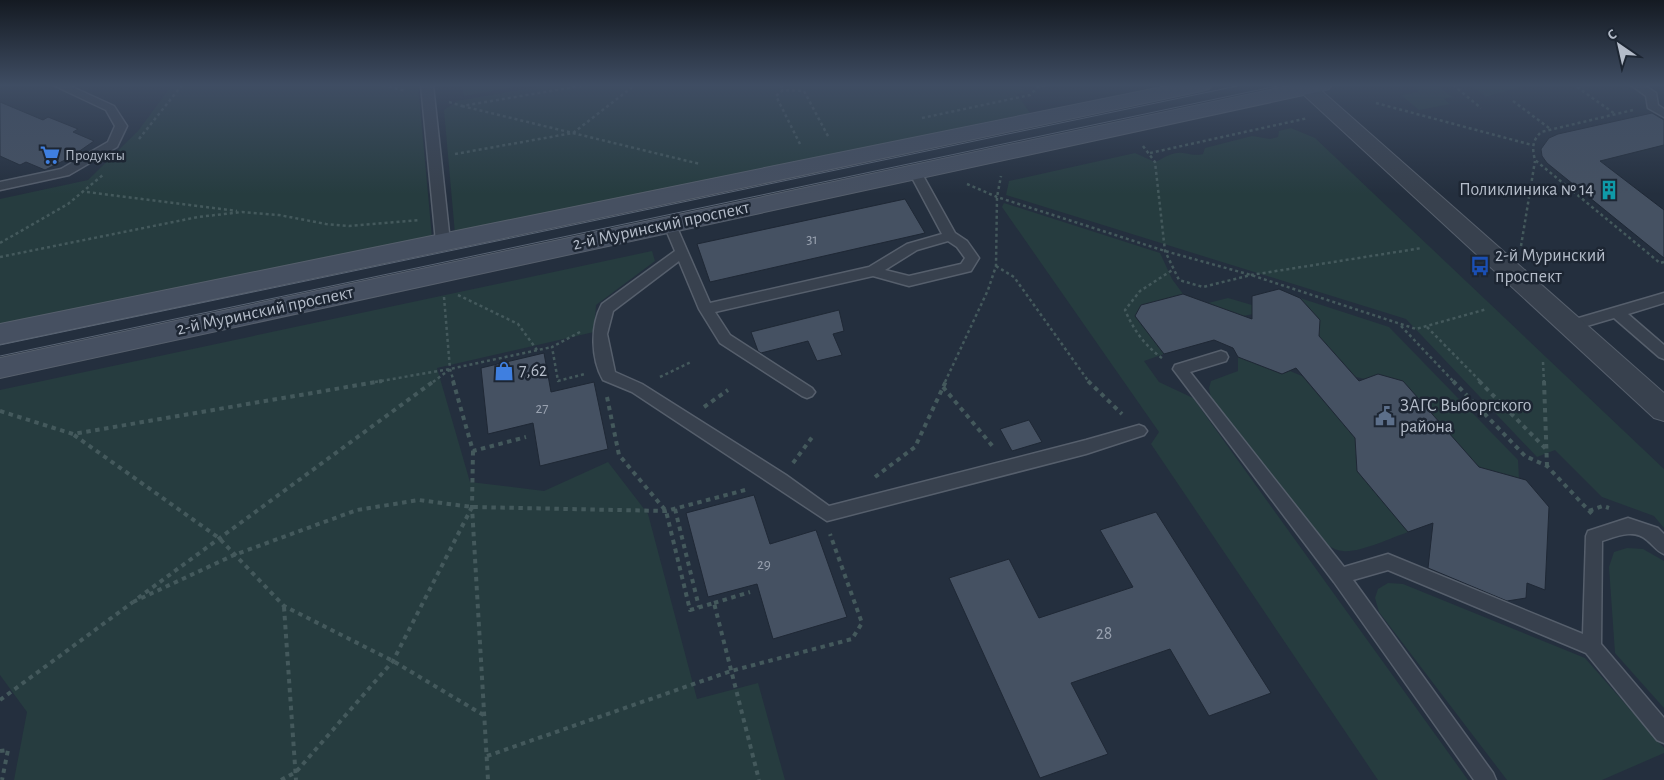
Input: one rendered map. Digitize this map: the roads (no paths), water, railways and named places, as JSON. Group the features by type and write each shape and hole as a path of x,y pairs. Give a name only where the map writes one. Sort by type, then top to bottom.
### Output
{"main road":[{"name":"2-й Муринский проспект","path":"0,334 1026,121"},
{"name":"2-й Муринский проспект","path":"0,368 1148,121"}],"street":[{"path":"1349,121 1570,326 1664,410"}],"lane":[{"path":"0,186 65,172 113,144 121,126 118,121"},
{"path":"430,121 444,242"},
{"path":"873,271 909,281 966,268 972,258 962,244 950,236 915,172"},
{"path":"670,224 706,309 725,339 807,392"},
{"path":"706,309 873,271 912,247 950,236"},
{"path":"681,253 607,308 600,322 600,337 607,372 637,388 780,480 827,514 1139,431"},
{"path":"1570,326 1664,298"},
{"path":"1616,312 1664,353"},
{"path":"1221,356 1180,369 1340,576 1486,780"},
{"path":"1592,647 1594,536 1628,525 1652,533 1664,546"},
{"path":"1340,576 1388,562 1592,647 1664,733"}],"tram line":[{"path":"0,345 1068,121"},
{"path":"0,356 1110,121"}],"place":[{"name":"Продукты","path":"50,155"},
{"name":"Поликлиника № 14","path":"1609,190"},
{"name":"2-й Муринский проспект","path":"1480,266"},
{"name":"7,62","path":"504,371"},
{"name":"ЗАГС Выборгского района","path":"1385,416"}]}
